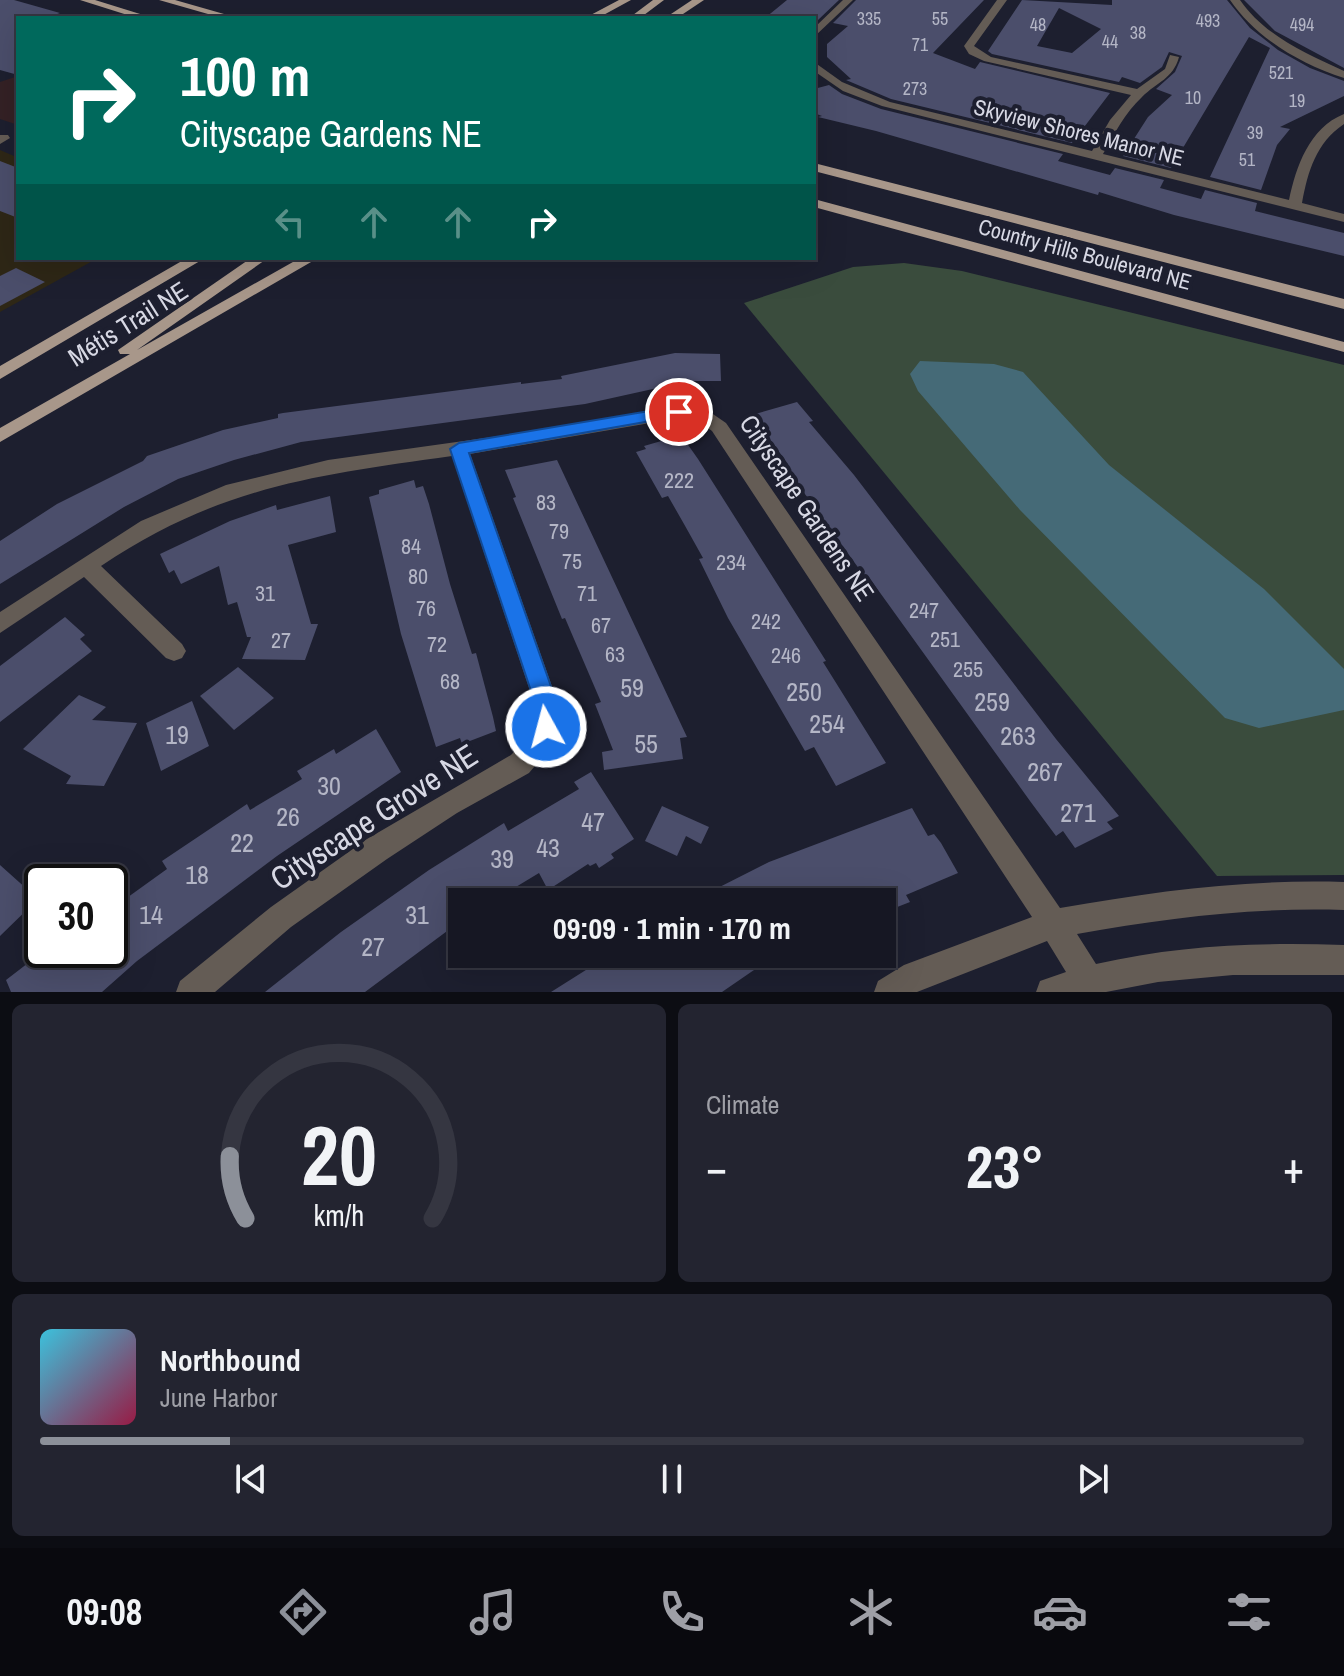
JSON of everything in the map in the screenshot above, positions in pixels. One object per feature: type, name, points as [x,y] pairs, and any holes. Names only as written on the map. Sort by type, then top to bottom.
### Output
[{"type":"main road","points":[[85,0],[141,16]]},
{"type":"main road","points":[[164,0],[225,16]]},
{"type":"main road","points":[[594,16],[626,0]]},
{"type":"main road","points":[[616,16],[644,0]]},
{"type":"main road","points":[[637,16],[659,0]]},
{"type":"main road","points":[[673,16],[699,0]]},
{"type":"main road","points":[[694,16],[717,0]]},
{"type":"main road","name":"Country Hills Boulevard NE","points":[[816,168],[1344,304]]},
{"type":"main road","points":[[816,179],[1115,245]]},
{"type":"main road","name":"Country Hills Boulevard NE","points":[[816,204],[1344,347]]},
{"type":"main road","points":[[0,359],[170,260]]},
{"type":"main road","name":"Métis Trail NE","points":[[0,373],[195,260]]},
{"type":"main road","points":[[0,435],[258,260]]},
{"type":"main road","name":"Métis Trail NE","points":[[0,435],[280,260]]},
{"type":"main road","points":[[0,435],[307,260]]},
{"type":"street","points":[[816,32],[848,0]]},
{"type":"street","points":[[1002,0],[969,46],[973,52],[988,59],[1139,93]]},
{"type":"street","points":[[1235,0],[1270,35],[1344,75]]},
{"type":"street","points":[[1095,157],[1114,123],[1139,93],[1170,71],[1174,57]]},
{"type":"street","name":"Skyview Shores Manor NE","points":[[816,67],[840,86],[886,104],[1344,218]]},
{"type":"street","points":[[1295,206],[1308,153],[1319,137],[1344,118]]},
{"type":"street","name":"Cityscape Gardens NE","points":[[0,624],[86,565],[166,519],[200,502],[250,484],[343,464],[459,449],[679,412],[694,413],[713,421],[1088,979]]},
{"type":"street","name":"Cityscape Grove NE","points":[[191,992],[281,917],[377,849],[448,804],[520,764],[536,746],[546,727],[549,712],[459,449]]},
{"type":"street","points":[[86,565],[174,651]]},
{"type":"street","points":[[889,992],[915,976],[1053,924],[1170,903],[1281,894],[1344,896]]},
{"type":"street","points":[[1051,992],[1088,979],[1194,964],[1303,958],[1344,960]]},
{"type":"shaded area","points":[[16,77],[16,124],[0,119],[0,82]]},
{"type":"shaded area","points":[[0,150],[16,155],[16,260],[94,260],[0,312]]},
{"type":"green space","points":[[904,263],[962,271],[1344,365],[1344,875],[1217,876],[744,303],[853,267]]},
{"type":"water","points":[[920,361],[994,364],[1023,372],[1109,465],[1264,589],[1344,669],[1344,710],[1259,728],[1225,718],[1020,510],[918,391],[910,374]]},
{"type":"building","points":[[0,0],[14,0],[60,13],[52,16],[16,16],[16,74],[0,70]]},
{"type":"building","points":[[787,0],[839,0],[818,20],[816,16],[767,16]]},
{"type":"building","points":[[856,0],[984,0],[933,53],[975,69],[980,62],[1110,93],[1072,143],[891,99],[846,80],[851,79],[827,57],[827,44],[848,26],[833,23]]},
{"type":"building","points":[[1022,0],[1112,5],[1112,0],[1227,0],[1250,28],[1278,50],[1310,68],[1344,81],[1344,96],[1280,127],[1290,129],[1277,145],[1261,190],[1210,177],[1270,48],[1249,37],[1171,168],[1123,156],[1148,117],[1172,95],[1156,89],[1175,72],[1182,56],[1169,52],[1162,67],[1140,83],[1122,77],[1119,82],[988,51]],"holes":[[[1059,8],[1101,29],[1072,53],[1037,46]]]},
{"type":"building","points":[[1244,0],[1344,0],[1344,68],[1275,31]]},
{"type":"building","points":[[829,85],[842,94],[881,109],[1063,154],[1058,161],[1110,175],[1115,168],[1164,180],[1160,188],[1201,199],[1205,190],[1257,203],[1255,211],[1344,233],[1344,256],[1174,215],[1099,192],[1098,195],[818,117],[822,116],[816,114],[816,88]]},
{"type":"building","points":[[0,161],[16,167],[16,217],[0,211]]},
{"type":"building","points":[[16,268],[45,282],[0,306],[0,276]]},
{"type":"building","points":[[675,353],[720,354],[721,381],[689,381],[585,404],[301,442],[234,460],[178,479],[124,507],[0,584],[0,541],[57,504],[143,461],[147,456],[223,430],[278,418],[278,414],[283,413],[562,379],[561,376]]},
{"type":"building","points":[[797,402],[813,421],[809,422],[854,475],[1056,739],[1119,816],[1107,822],[1113,829],[1075,848],[1063,831],[1056,836],[1030,801],[784,465],[788,464],[752,415]]},
{"type":"building","points":[[675,437],[680,444],[686,442],[698,459],[826,661],[823,662],[886,763],[836,786],[814,747],[805,751],[728,618],[699,559],[703,558],[684,524],[668,496],[662,498],[636,452],[646,449],[644,446]]},
{"type":"building","points":[[557,460],[687,737],[680,738],[683,759],[604,770],[602,752],[613,750],[595,704],[601,702],[565,618],[562,619],[513,498],[516,497],[505,470]]},
{"type":"building","points":[[414,480],[416,488],[423,486],[429,504],[472,654],[476,653],[496,731],[462,744],[460,738],[436,747],[401,634],[369,497],[379,494],[379,490]]},
{"type":"building","points":[[330,496],[336,532],[288,545],[311,624],[318,624],[305,660],[242,659],[251,637],[247,637],[237,602],[228,605],[219,566],[181,584],[174,570],[169,573],[160,554],[230,521],[276,505],[277,510]]},
{"type":"building","points":[[65,617],[85,635],[80,639],[92,651],[0,722],[0,666]]},
{"type":"building","points":[[238,667],[274,698],[234,730],[200,696]]},
{"type":"building","points":[[79,695],[106,707],[92,720],[137,723],[104,786],[66,784],[71,776],[23,749]]},
{"type":"building","points":[[192,701],[209,746],[161,771],[146,723]]},
{"type":"building","points":[[376,729],[401,772],[277,856],[137,961],[102,992],[11,992],[6,980],[24,966],[128,968],[128,897],[167,869],[162,861],[247,804],[250,810],[302,779],[297,771],[334,749],[336,754]]},
{"type":"building","points":[[591,772],[634,839],[611,854],[614,858],[599,868],[596,863],[588,864],[551,888],[547,888],[539,873],[514,888],[448,888],[448,930],[365,992],[265,992],[341,932],[429,870],[504,823],[508,831],[579,789],[574,782]]},
{"type":"building","points":[[662,806],[709,827],[701,844],[686,836],[677,856],[645,841]]},
{"type":"building","points":[[912,808],[928,836],[934,834],[941,843],[958,873],[906,895],[910,902],[896,908],[896,888],[718,888],[769,862]]},
{"type":"building","points":[[0,865],[24,886],[24,913],[0,936]]},
{"type":"building","points":[[589,968],[754,970],[722,992],[551,992]]},
{"type":"route","points":[[546,727],[549,712],[459,449],[679,412]]}]
